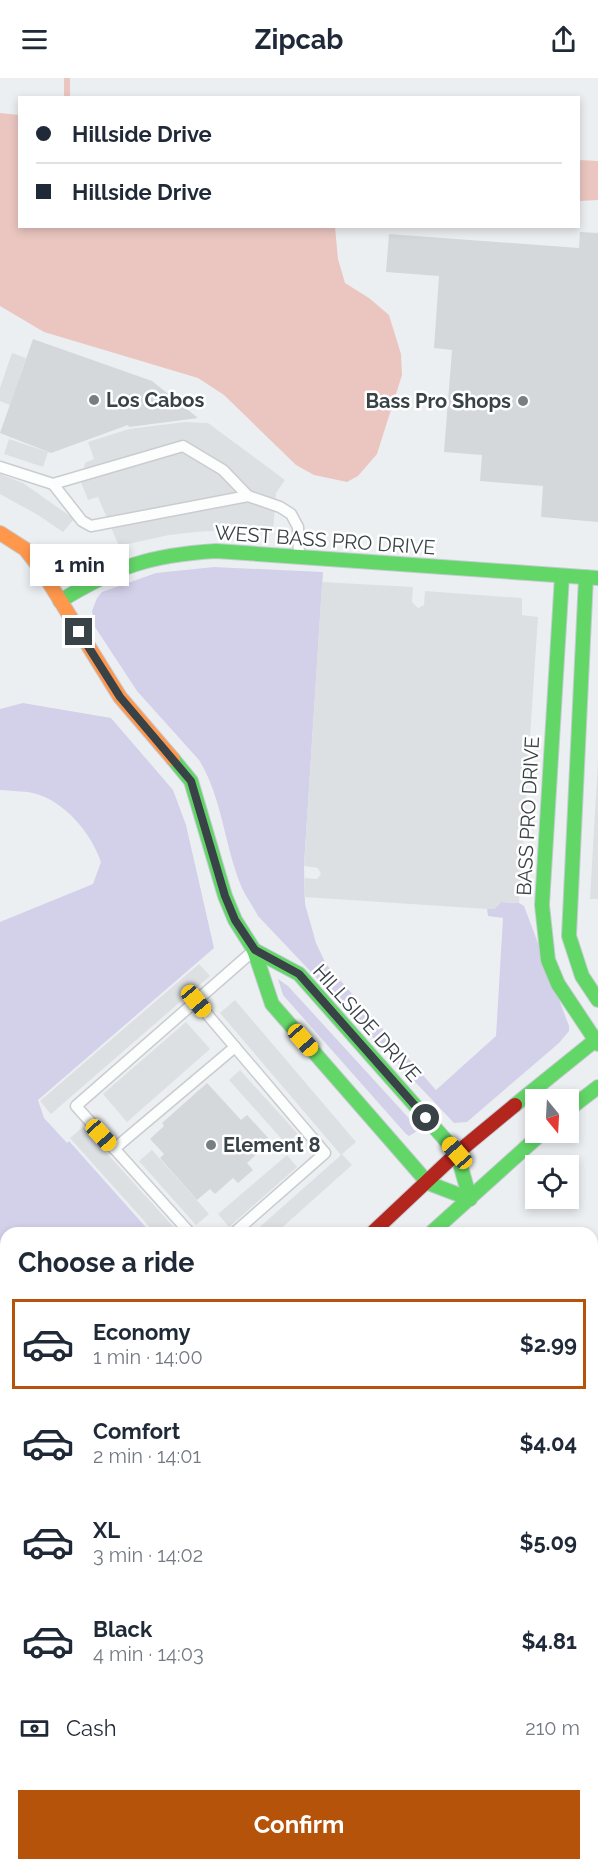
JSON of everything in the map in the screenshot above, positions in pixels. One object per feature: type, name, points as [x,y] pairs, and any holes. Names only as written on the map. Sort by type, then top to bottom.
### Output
[{"type":"street","name":"HILLSIDE DRIVE","points":[[0,533],[25,549],[120,697],[191,781],[225,896],[235,920],[255,950],[299,974],[457,1153],[470,1198]]},
{"type":"street","name":"WEST BASS PRO DRIVE","points":[[60,601],[111,572],[147,560],[186,551],[231,551],[592,578]]},
{"type":"street","name":"BASS PRO DRIVE","points":[[562,576],[542,905],[548,960],[558,984],[597,1041]]},
{"type":"street","points":[[592,578],[569,936],[582,976],[598,1000]]},
{"type":"street","points":[[255,950],[272,1004],[428,1182],[470,1198]]},
{"type":"street","points":[[379,1227],[457,1153],[597,1041]]},
{"type":"street","points":[[579,1102],[598,1087]]},
{"type":"street","points":[[438,1227],[531,1143]]},
{"type":"lane","points":[[53,484],[183,446],[222,470],[248,496],[280,507],[291,514],[298,527],[299,556]]},
{"type":"lane","points":[[0,466],[53,484],[82,521],[91,526],[248,496]]},
{"type":"lane","points":[[185,1227],[76,1106],[255,950]]},
{"type":"lane","points":[[196,1001],[325,1153],[241,1227]]},
{"type":"lane","points":[[114,1149],[235,1047]]},
{"type":"shaded area","points":[[0,113],[18,115],[18,228],[335,228],[338,259],[345,283],[369,298],[389,315],[401,354],[402,375],[377,454],[358,476],[347,482],[314,475],[296,465],[224,395],[198,378],[44,332],[0,306]]},
{"type":"shaded area","points":[[580,160],[598,161],[598,200],[580,201]]},
{"type":"shaded area","points":[[12,353],[26,358],[10,405],[0,401],[0,388]]},
{"type":"shaded area","points":[[185,422],[208,423],[285,480],[276,493],[273,533],[225,530],[196,532],[169,535],[119,546],[98,497],[88,500],[81,482],[85,463],[94,459],[88,442],[129,429]]},
{"type":"shaded area","points":[[9,439],[48,452],[43,467],[4,454]]},
{"type":"shaded area","points":[[0,474],[23,483],[74,519],[63,532],[0,494]]},
{"type":"shaded area","points":[[214,567],[323,572],[304,866],[305,904],[316,943],[326,964],[436,1090],[496,1036],[503,918],[488,916],[487,909],[494,909],[501,902],[519,903],[524,906],[569,1031],[559,1043],[467,1122],[454,1123],[258,916],[242,888],[213,791],[199,760],[137,691],[95,627],[92,611],[102,592],[156,573]]},
{"type":"shaded area","points":[[322,582],[413,587],[412,602],[418,608],[424,605],[425,591],[522,598],[522,615],[538,617],[519,903],[501,902],[494,909],[487,909],[304,897],[305,878],[317,879],[321,874],[318,868],[304,866]]},
{"type":"shaded area","points":[[23,703],[111,718],[173,790],[186,825],[214,948],[38,1100],[44,1118],[67,1143],[69,1141],[146,1227],[0,1227],[0,922],[93,884],[101,862],[84,830],[56,803],[33,793],[0,790],[0,709]]},
{"type":"shaded area","points":[[598,760],[598,899],[590,899]]},
{"type":"shaded area","points":[[199,964],[210,976],[51,1114],[40,1101]]},
{"type":"shaded area","points":[[278,979],[288,986],[416,1126],[417,1131],[409,1136],[406,1134],[283,995]]},
{"type":"shaded area","points":[[235,1000],[356,1142],[342,1154],[352,1165],[283,1227],[260,1227],[341,1155],[220,1013]]},
{"type":"shaded area","points":[[186,1022],[210,1049],[127,1122],[103,1094]]},
{"type":"shaded area","points":[[240,1070],[298,1134],[286,1144],[229,1080]]},
{"type":"shaded area","points":[[83,1127],[174,1227],[150,1227],[70,1138]]},
{"type":"shaded area","points":[[152,1150],[209,1214],[196,1225],[139,1161]]},
{"type":"shaded area","points":[[287,1155],[297,1167],[229,1227],[218,1214]]},
{"type":"building","name":"Bass Pro Shops","points":[[580,232],[598,233],[598,522],[541,517],[543,486],[480,481],[482,455],[444,452],[452,350],[434,348],[439,276],[386,272],[389,234],[579,248]]},
{"type":"building","name":"Los Cabos","points":[[33,339],[152,381],[198,418],[129,427],[128,425],[51,453],[0,433]]},
{"type":"building","name":"Element 8","points":[[207,1083],[241,1120],[247,1115],[271,1141],[247,1163],[253,1170],[238,1183],[233,1178],[215,1194],[210,1189],[197,1200],[160,1158],[164,1154],[150,1139],[164,1126],[162,1123]]},
{"type":"waterway","points":[[67,78],[67,96]]},
{"type":"traffic: fast","points":[[60,601],[99,579],[134,565],[171,556],[216,551],[598,578]]},
{"type":"traffic: fast","points":[[562,576],[542,905],[548,960],[558,984],[598,1044]]},
{"type":"traffic: fast","points":[[586,577],[569,936],[582,976],[598,1000]]},
{"type":"traffic: fast","points":[[173,759],[191,781],[225,896],[235,920],[254,950],[299,974],[457,1153],[470,1199]]},
{"type":"traffic: fast","points":[[254,950],[272,1004],[428,1183],[470,1199]]},
{"type":"traffic: fast","points":[[515,1105],[598,1038]]},
{"type":"traffic: fast","points":[[579,1102],[598,1087]]},
{"type":"traffic: fast","points":[[438,1227],[531,1143]]},
{"type":"traffic: slow","points":[[0,533],[25,549],[40,568],[120,697],[173,759]]},
{"type":"traffic: jam","points":[[378,1227],[457,1153],[515,1105]]},
{"type":"place","name":"Los Cabos","points":[[94,400]]},
{"type":"place","name":"Bass Pro Shops","points":[[523,401]]},
{"type":"place","name":"Element 8","points":[[211,1145]]},
{"type":"route","points":[[79,632],[120,697],[191,781],[225,896],[235,920],[255,950],[299,974],[426,1118]]}]
